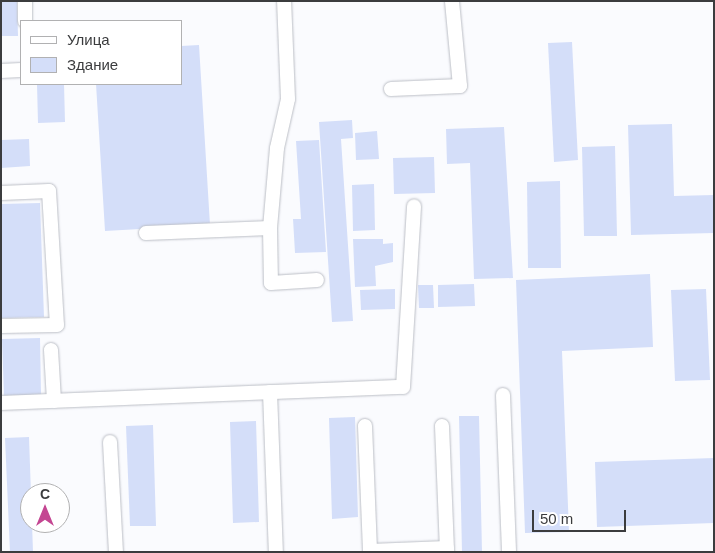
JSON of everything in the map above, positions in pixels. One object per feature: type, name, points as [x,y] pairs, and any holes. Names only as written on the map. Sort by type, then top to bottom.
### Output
[{"type":"lane","points":[[24,1],[25,20]]},
{"type":"lane","points":[[284,1],[288,99],[278,148],[270,228],[271,282],[317,280]]},
{"type":"lane","points":[[391,89],[460,86],[452,1]]},
{"type":"lane","points":[[1,71],[20,70]]},
{"type":"lane","points":[[1,193],[49,191],[57,325],[1,326]]},
{"type":"lane","points":[[1,403],[403,387],[414,206]]},
{"type":"lane","points":[[146,233],[270,228]]},
{"type":"lane","points":[[51,350],[54,401]]},
{"type":"lane","points":[[270,392],[276,552]]},
{"type":"lane","points":[[503,395],[508,552]]},
{"type":"lane","points":[[366,426],[370,551],[447,550],[442,426]]},
{"type":"lane","points":[[110,442],[116,552]]},
{"type":"building","points":[[1,1],[17,1],[18,36],[1,36]]},
{"type":"building","points":[[572,42],[578,160],[554,162],[548,43]]},
{"type":"building","points":[[199,45],[210,225],[105,231],[96,85],[182,85],[182,46]]},
{"type":"building","points":[[37,85],[64,85],[65,122],[38,123]]},
{"type":"building","points":[[352,120],[353,138],[341,139],[353,321],[332,322],[319,122]]},
{"type":"building","points":[[672,124],[674,196],[714,195],[714,233],[631,235],[628,125]]},
{"type":"building","points":[[504,127],[513,278],[474,279],[470,163],[447,164],[446,129]]},
{"type":"building","points":[[377,131],[379,159],[356,160],[355,133]]},
{"type":"building","points":[[29,139],[30,166],[1,168],[1,140]]},
{"type":"building","points":[[319,140],[326,252],[295,253],[293,219],[301,219],[296,141]]},
{"type":"building","points":[[615,146],[617,236],[584,236],[582,147]]},
{"type":"building","points":[[434,157],[435,193],[394,194],[393,158]]},
{"type":"building","points":[[560,181],[561,268],[528,268],[527,182]]},
{"type":"building","points":[[374,184],[375,230],[353,231],[352,185]]},
{"type":"building","points":[[40,203],[44,317],[2,318],[1,204]]},
{"type":"building","points":[[353,239],[383,239],[383,244],[393,243],[393,262],[375,266],[376,286],[355,287]]},
{"type":"building","points":[[650,274],[653,347],[562,351],[569,532],[525,533],[516,280]]},
{"type":"building","points":[[474,284],[475,306],[438,307],[438,285]]},
{"type":"building","points":[[418,285],[433,285],[434,308],[419,308]]},
{"type":"building","points":[[395,289],[395,309],[361,310],[360,290]]},
{"type":"building","points":[[706,289],[710,380],[675,381],[671,290]]},
{"type":"building","points":[[40,338],[41,395],[4,396],[2,339]]},
{"type":"building","points":[[459,416],[479,416],[482,552],[462,552]]},
{"type":"building","points":[[355,417],[358,517],[332,519],[329,418]]},
{"type":"building","points":[[256,421],[259,522],[233,523],[230,422]]},
{"type":"building","points":[[153,425],[156,526],[130,526],[126,426]]},
{"type":"building","points":[[29,437],[31,483],[20,483],[20,533],[32,533],[33,552],[10,552],[5,438]]},
{"type":"building","points":[[714,458],[714,523],[597,527],[595,462]]}]
